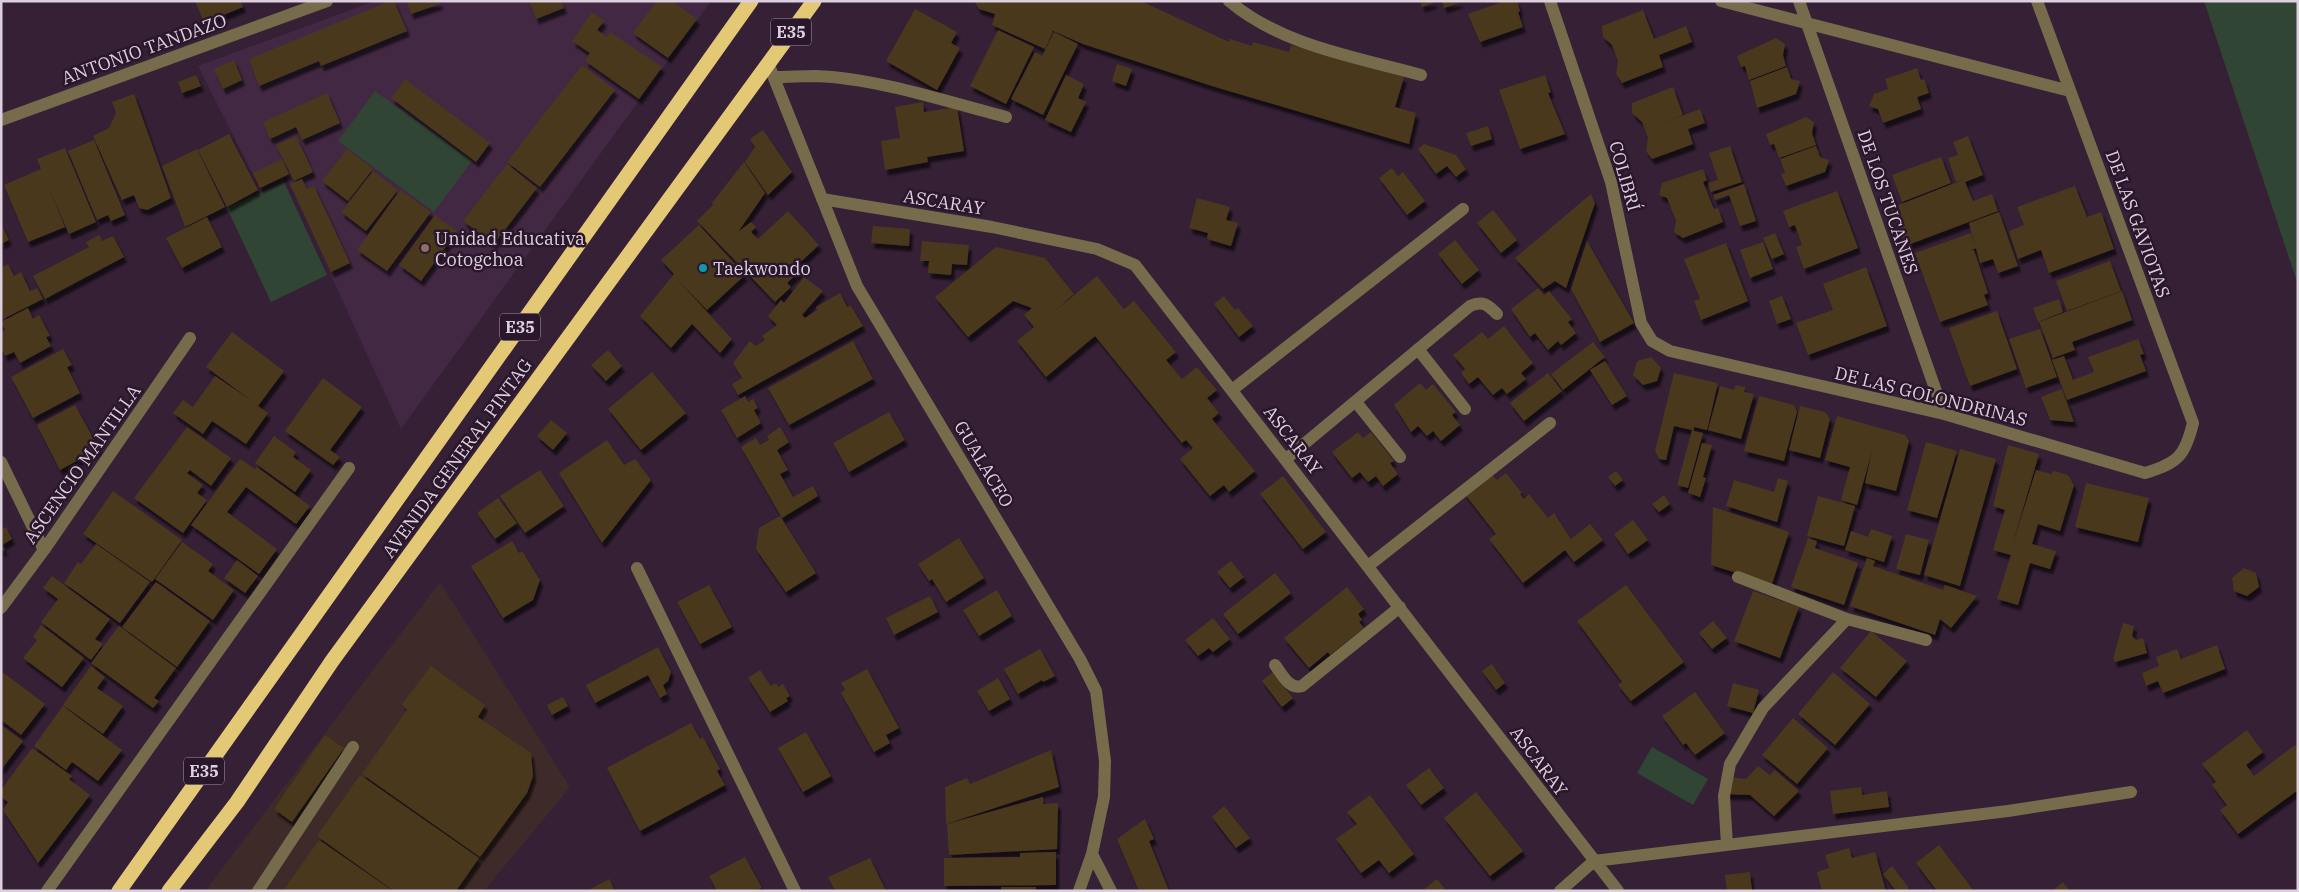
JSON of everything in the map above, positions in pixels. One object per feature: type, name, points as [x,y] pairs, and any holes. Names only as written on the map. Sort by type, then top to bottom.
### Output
[{"type":"highway","name":"AVENIDA GENERAL PINTAG","points":[[119,891],[751,1]]},
{"type":"highway","name":"AVENIDA GENERAL PINTAG","points":[[169,891],[237,802],[332,661],[814,1]]},
{"type":"street","name":"ANTONIO TANDAZO","points":[[1,120],[327,1]]},
{"type":"street","points":[[1229,1],[1241,12],[1273,29],[1306,42],[1421,76]]},
{"type":"street","name":"COLIBRÍ","points":[[1550,1],[1611,182],[1641,323],[1652,341],[1670,351]]},
{"type":"street","points":[[1721,1],[2070,91]]},
{"type":"street","name":"DE LOS TUCANES","points":[[1799,1],[1944,414]]},
{"type":"street","name":"DE LAS GAVIOTAS","points":[[2038,1],[2192,423],[2187,446],[2179,457]]},
{"type":"street","name":"GUALACEO","points":[[768,63],[857,286],[1080,659],[1096,691],[1105,761],[1104,797],[1092,854],[1079,891]]},
{"type":"street","points":[[774,78],[817,76],[849,80],[922,94],[1006,117]]},
{"type":"street","name":"ASCARAY","points":[[822,198],[992,227],[1097,249],[1135,264],[1618,891]]},
{"type":"street","points":[[1232,390],[1463,209]]},
{"type":"street","points":[[1286,460],[1470,306],[1479,302],[1486,304],[1497,314]]},
{"type":"street","name":"ASCENCIO MANTILLA","points":[[1,608],[44,550],[190,338]]},
{"type":"street","points":[[1418,349],[1465,409]]},
{"type":"street","name":"DE LAS GOLONDRINAS","points":[[1670,351],[1944,414],[2145,473],[2165,467],[2179,457]]},
{"type":"street","points":[[1356,402],[1400,457]]},
{"type":"street","points":[[1368,566],[1550,423]]},
{"type":"street","points":[[1,462],[44,550]]},
{"type":"street","points":[[47,891],[349,468]]},
{"type":"street","points":[[638,568],[795,891]]},
{"type":"street","points":[[1738,577],[1848,619],[1926,640]]},
{"type":"street","points":[[1275,665],[1290,685],[1297,688],[1302,686],[1400,607]]},
{"type":"street","points":[[1727,846],[1724,796],[1730,764],[1763,708],[1848,619]]},
{"type":"street","points":[[258,891],[353,747]]},
{"type":"street","points":[[1560,891],[1594,861],[2008,810],[2131,792]]},
{"type":"street","points":[[1092,854],[1111,891]]},
{"type":"shaded area","name":"Unidad Educativa Cotogchoa","points":[[375,1],[711,1],[401,429],[286,177],[260,188],[198,66]]},
{"type":"shaded area","points":[[440,582],[570,787],[484,891],[205,891]]},
{"type":"green space","points":[[2204,1],[2298,1],[2298,285]]},
{"type":"green space","points":[[375,91],[472,161],[434,212],[338,141]]},
{"type":"green space","points":[[284,182],[327,275],[271,302],[227,208]]},
{"type":"green space","points":[[1652,747],[1708,779],[1693,805],[1637,773]]},
{"type":"building","points":[[195,1],[241,1],[243,7],[204,23]]},
{"type":"building","points":[[394,1],[407,31],[321,66],[319,61],[259,86],[249,59]]},
{"type":"building","points":[[406,1],[439,1],[440,4],[411,14]]},
{"type":"building","points":[[529,1],[561,1],[564,8],[536,19]]},
{"type":"building","points":[[657,1],[672,1],[697,19],[668,58],[633,33]]},
{"type":"building","points":[[974,1],[1141,1],[1229,42],[1230,39],[1252,46],[1253,42],[1289,52],[1291,45],[1404,77],[1395,107],[1416,113],[1409,144],[1215,87],[1083,44],[1051,30],[1053,32],[1045,49],[992,25],[995,14],[979,9]]},
{"type":"building","points":[[1420,1],[1434,1],[1434,3],[1422,7]]},
{"type":"building","points":[[1442,1],[1461,1],[1461,2],[1444,8]]},
{"type":"building","points":[[1505,1],[1517,1],[1523,27],[1480,42],[1468,14]]},
{"type":"building","points":[[915,9],[957,32],[951,43],[960,48],[937,90],[886,61]]},
{"type":"building","points":[[1643,10],[1654,39],[1686,26],[1692,42],[1659,55],[1663,67],[1622,83],[1616,74],[1618,61],[1612,45],[1603,37],[1602,26]]},
{"type":"building","points":[[592,12],[604,21],[597,30],[607,37],[610,32],[662,67],[639,99],[585,61],[590,53],[572,41]]},
{"type":"building","points":[[998,30],[1034,47],[1006,104],[970,86]]},
{"type":"building","points":[[1054,32],[1078,44],[1043,115],[1011,99],[1035,52],[1042,56]]},
{"type":"building","points":[[1776,38],[1785,44],[1783,55],[1786,66],[1749,80],[1745,66],[1741,67],[1737,56]]},
{"type":"building","points":[[234,60],[242,80],[223,89],[214,69]]},
{"type":"building","points":[[1117,64],[1132,69],[1126,86],[1112,81]]},
{"type":"building","points":[[582,65],[615,90],[540,187],[507,162]]},
{"type":"building","points":[[1787,67],[1791,79],[1800,81],[1796,94],[1757,108],[1750,81]]},
{"type":"building","points":[[1917,68],[1921,80],[1924,79],[1929,93],[1917,97],[1921,109],[1883,123],[1878,109],[1869,106],[1874,94],[1888,89],[1885,79]]},
{"type":"building","points":[[196,75],[201,86],[182,93],[178,82]]},
{"type":"building","points":[[1066,75],[1084,84],[1078,98],[1086,102],[1071,132],[1045,120]]},
{"type":"building","points":[[1545,75],[1551,92],[1548,93],[1565,134],[1520,149],[1499,90]]},
{"type":"building","points":[[405,79],[490,143],[476,162],[391,98]]},
{"type":"building","points":[[1673,87],[1683,115],[1660,124],[1700,109],[1705,123],[1688,129],[1693,144],[1652,159],[1646,151],[1648,138],[1642,122],[1632,113],[1632,103]]},
{"type":"building","points":[[327,93],[340,123],[302,140],[296,127],[270,139],[263,122]]},
{"type":"building","points":[[134,94],[171,198],[147,210],[139,208],[134,195],[122,200],[93,136],[109,128],[116,113],[112,102]]},
{"type":"building","points":[[923,102],[924,112],[957,107],[964,151],[927,157],[928,162],[885,170],[881,141],[900,138],[895,107]]},
{"type":"building","points":[[1806,117],[1814,122],[1812,133],[1816,145],[1779,158],[1774,144],[1770,145],[1766,134]]},
{"type":"building","points":[[1488,126],[1492,139],[1471,146],[1466,133]]},
{"type":"building","points":[[763,130],[792,172],[768,195],[745,162],[755,147],[750,139]]},
{"type":"building","points":[[229,134],[258,190],[227,207],[198,150]]},
{"type":"building","points":[[296,136],[313,172],[294,181],[276,145]]},
{"type":"building","points":[[1968,136],[1983,175],[1965,182],[1973,201],[1992,194],[1998,211],[1905,246],[1891,208],[1965,179],[1956,182],[1948,158],[1958,155],[1953,142]]},
{"type":"building","points":[[94,140],[125,215],[111,221],[108,215],[97,220],[68,151]]},
{"type":"building","points":[[1424,144],[1456,155],[1466,169],[1456,177],[1447,166],[1436,174],[1418,149]]},
{"type":"building","points":[[1730,146],[1742,182],[1711,192],[1708,183],[1718,180],[1709,153]]},
{"type":"building","points":[[1816,146],[1820,157],[1829,160],[1825,172],[1786,186],[1781,174],[1785,173],[1780,159]]},
{"type":"building","points":[[65,148],[96,222],[69,234],[48,186],[65,227],[28,242],[4,185],[41,169],[37,159]]},
{"type":"building","points":[[197,149],[225,207],[185,227],[162,166]]},
{"type":"building","points":[[347,149],[373,169],[348,201],[322,181]]},
{"type":"building","points":[[1941,157],[1951,183],[1902,202],[1892,175]]},
{"type":"building","points":[[282,159],[289,174],[260,188],[253,173]]},
{"type":"building","points":[[744,162],[765,193],[738,232],[751,222],[756,227],[751,232],[758,239],[788,211],[819,245],[795,267],[800,271],[787,283],[791,287],[775,302],[697,221],[713,205],[712,203]]},
{"type":"building","points":[[507,164],[537,188],[494,244],[463,221]]},
{"type":"building","points":[[1392,168],[1398,176],[1403,172],[1425,201],[1407,215],[1379,178]]},
{"type":"building","points":[[1703,169],[1707,180],[1703,182],[1714,209],[1718,208],[1723,222],[1683,238],[1674,232],[1676,221],[1667,198],[1659,195],[1662,183]]},
{"type":"building","points":[[373,171],[398,190],[366,231],[341,212]]},
{"type":"building","points":[[302,179],[307,189],[314,186],[350,263],[331,272],[290,184]]},
{"type":"building","points":[[1744,184],[1756,221],[1740,226],[1729,195],[1715,200],[1713,195]]},
{"type":"building","points":[[2075,186],[2087,217],[2101,212],[2114,249],[2049,273],[2041,250],[2018,259],[2009,231],[2024,225],[2017,207]]},
{"type":"building","points":[[400,190],[431,212],[387,271],[357,250]]},
{"type":"building","points":[[1837,191],[1858,248],[1804,269],[1796,247],[1802,245],[1795,225],[1789,227],[1783,211]]},
{"type":"building","points":[[1591,194],[1595,203],[1566,288],[1555,281],[1543,289],[1515,258]]},
{"type":"building","points":[[1197,198],[1230,207],[1226,220],[1238,223],[1231,246],[1207,239],[1208,233],[1189,228]]},
{"type":"building","points":[[1493,210],[1517,240],[1501,253],[1477,223]]},
{"type":"building","points":[[1999,212],[2018,266],[1998,273],[1993,259],[1980,263],[1969,223]]},
{"type":"building","points":[[435,215],[457,231],[421,281],[399,265]]},
{"type":"building","points":[[207,217],[222,247],[182,268],[166,238]]},
{"type":"building","points":[[1,224],[9,240],[1,244]]},
{"type":"building","points":[[699,225],[745,275],[707,310],[674,276],[732,339],[720,353],[692,324],[671,348],[640,316],[674,274],[661,260]]},
{"type":"building","points":[[873,226],[910,229],[909,246],[871,243]]},
{"type":"building","points":[[1775,233],[1784,254],[1772,259],[1763,238]]},
{"type":"building","points":[[1971,233],[1976,248],[1970,251],[1974,250],[1988,293],[1984,295],[1988,305],[1940,322],[1915,253]]},
{"type":"building","points":[[99,235],[102,241],[113,236],[124,257],[45,299],[33,276],[89,247],[86,242]]},
{"type":"building","points":[[1455,240],[1479,270],[1462,284],[1438,254]]},
{"type":"building","points":[[922,241],[969,245],[967,265],[952,264],[951,275],[928,273],[929,261],[920,261]]},
{"type":"building","points":[[1587,241],[1634,323],[1600,342],[1571,289]]},
{"type":"building","points":[[1763,242],[1773,269],[1750,278],[1740,250]]},
{"type":"building","points":[[1726,243],[1748,301],[1701,320],[1694,301],[1700,299],[1684,259]]},
{"type":"building","points":[[996,247],[1045,258],[1074,294],[1054,312],[1097,276],[1124,309],[1134,301],[1176,352],[1166,360],[1182,379],[1197,367],[1217,390],[1207,398],[1219,413],[1212,419],[1255,471],[1229,492],[1224,485],[1210,496],[1180,459],[1193,448],[1186,440],[1182,443],[1095,336],[1046,377],[1017,341],[1034,327],[1024,315],[1032,308],[1013,301],[968,337],[935,297]]},
{"type":"building","points":[[2110,261],[2121,291],[2067,311],[2056,281]]},
{"type":"building","points":[[8,264],[14,276],[21,272],[30,291],[37,288],[43,299],[3,319],[1,267]]},
{"type":"building","points":[[1866,267],[1887,326],[1808,355],[1796,323],[1833,310],[1823,284]]},
{"type":"building","points":[[804,277],[823,291],[802,315],[805,318],[817,310],[816,307],[840,293],[847,307],[851,306],[863,326],[738,395],[732,384],[742,378],[733,363],[750,341],[756,346],[765,340],[762,336],[777,325],[768,316],[781,300],[784,303]]},
{"type":"building","points":[[1538,288],[1544,295],[1549,291],[1572,319],[1568,322],[1576,333],[1561,345],[1558,341],[1548,350],[1535,333],[1530,337],[1511,309]]},
{"type":"building","points":[[2122,291],[2132,320],[2072,342],[2075,350],[2053,358],[2039,322]]},
{"type":"building","points":[[1224,296],[1235,310],[1238,308],[1253,326],[1239,337],[1214,304]]},
{"type":"building","points":[[1782,296],[1791,319],[1777,324],[1769,301]]},
{"type":"building","points":[[2059,299],[2063,312],[2038,322],[2033,308]]},
{"type":"building","points":[[28,308],[33,319],[39,315],[50,336],[46,337],[51,346],[20,363],[14,352],[5,356],[1,348],[1,332],[5,330],[1,322]]},
{"type":"building","points":[[1997,311],[2017,369],[1970,386],[1949,328]]},
{"type":"building","points":[[1504,326],[1533,363],[1521,373],[1526,379],[1507,394],[1502,388],[1493,395],[1478,377],[1469,384],[1461,373],[1465,369],[1453,355],[1482,332],[1488,339]]},
{"type":"building","points":[[2040,329],[2057,377],[2026,388],[2009,339]]},
{"type":"building","points":[[232,332],[284,371],[258,406],[268,413],[246,444],[212,421],[203,434],[173,413],[183,400],[193,407],[215,376],[252,401],[206,367]]},
{"type":"building","points":[[2138,339],[2144,354],[2140,355],[2146,371],[2067,400],[2052,360],[2064,356],[2073,380],[2094,372],[2088,357]]},
{"type":"building","points":[[853,341],[873,379],[789,425],[768,388]]},
{"type":"building","points":[[1593,342],[1605,357],[1563,390],[1551,374]]},
{"type":"building","points":[[63,349],[72,365],[67,367],[80,393],[33,418],[11,377]]},
{"type":"building","points":[[608,350],[622,366],[606,381],[591,365]]},
{"type":"building","points":[[1651,357],[1661,368],[1657,381],[1643,385],[1633,375],[1637,361]]},
{"type":"building","points":[[1605,361],[1627,396],[1612,405],[1590,370]]},
{"type":"building","points":[[652,372],[686,413],[641,450],[608,409]]},
{"type":"building","points":[[1548,373],[1562,391],[1524,421],[1510,403]]},
{"type":"building","points":[[1674,373],[1718,383],[1707,430],[1694,427],[1694,431],[1703,433],[1688,488],[1677,485],[1692,430],[1674,426],[1666,460],[1659,459],[1655,451]]},
{"type":"building","points":[[323,378],[362,407],[330,450],[340,457],[333,465],[285,431]]},
{"type":"building","points":[[1420,383],[1426,390],[1433,384],[1456,412],[1452,415],[1460,425],[1441,441],[1433,431],[1427,436],[1418,426],[1411,432],[1394,405]]},
{"type":"building","points":[[1736,385],[1745,387],[1744,392],[1754,394],[1741,439],[1708,430],[1720,386],[1734,390]]},
{"type":"building","points":[[2062,389],[2074,422],[2050,420],[2041,397]]},
{"type":"building","points":[[745,396],[748,402],[753,399],[758,408],[754,410],[761,423],[737,438],[721,410]]},
{"type":"building","points":[[1759,396],[1794,405],[1797,412],[1784,461],[1744,451]]},
{"type":"building","points":[[75,405],[99,449],[60,470],[37,425]]},
{"type":"building","points":[[1800,406],[1825,412],[1830,419],[1820,458],[1789,450]]},
{"type":"building","points":[[889,412],[905,440],[849,472],[833,443]]},
{"type":"building","points":[[1837,416],[1905,435],[1909,441],[1896,491],[1865,483],[1872,451],[1857,505],[1841,500],[1850,467],[1825,460]]},
{"type":"building","points":[[551,420],[567,433],[553,450],[537,436]]},
{"type":"building","points":[[187,427],[231,458],[211,486],[190,470],[187,473],[203,485],[197,493],[207,500],[183,533],[134,498]]},
{"type":"building","points":[[780,427],[789,442],[777,450],[788,470],[780,474],[793,497],[813,486],[818,496],[782,518],[741,447],[756,438],[760,445],[769,440],[767,436]]},
{"type":"building","points":[[1358,432],[1363,438],[1371,432],[1394,461],[1390,463],[1398,474],[1383,486],[1376,476],[1368,482],[1360,472],[1352,478],[1332,452]]},
{"type":"building","points":[[274,436],[296,452],[293,457],[311,470],[295,492],[255,463]]},
{"type":"building","points":[[607,440],[624,465],[635,459],[651,480],[602,543],[559,473]]},
{"type":"building","points":[[1926,442],[1957,451],[1937,518],[1907,510]]},
{"type":"building","points":[[1702,443],[1712,445],[1703,477],[1706,478],[1700,497],[1688,493]]},
{"type":"building","points":[[2008,445],[2039,454],[2011,550],[2036,470],[2051,474],[2054,471],[2068,475],[2074,485],[2060,531],[2038,524],[2032,544],[2056,551],[2050,569],[2030,563],[2018,605],[1997,599],[2011,555],[1993,550],[2005,510],[1993,506]]},
{"type":"building","points":[[1960,449],[1996,459],[1960,586],[1924,575]]},
{"type":"building","points":[[240,459],[255,469],[257,467],[310,506],[296,524],[246,487],[227,512],[277,549],[259,574],[191,525]]},
{"type":"building","points":[[540,470],[564,506],[525,533],[500,496]]},
{"type":"building","points":[[1616,471],[1623,480],[1615,486],[1608,477]]},
{"type":"building","points":[[1490,472],[1497,480],[1506,473],[1522,493],[1520,494],[1524,499],[1529,494],[1548,518],[1554,513],[1571,539],[1590,524],[1603,540],[1574,562],[1565,550],[1523,583],[1489,539],[1496,534],[1464,493]]},
{"type":"building","points":[[1283,476],[1326,532],[1303,549],[1260,494]]},
{"type":"building","points":[[1778,478],[1788,481],[1777,522],[1726,506],[1734,480],[1774,492]]},
{"type":"building","points":[[2086,483],[2149,498],[2138,542],[2075,527]]},
{"type":"building","points":[[113,491],[182,540],[152,582],[83,534]]},
{"type":"building","points":[[1664,495],[1670,504],[1659,512],[1652,504]]},
{"type":"building","points":[[1818,496],[1855,506],[1844,546],[1807,536]]},
{"type":"building","points":[[498,498],[517,523],[495,539],[477,513]]},
{"type":"building","points":[[1713,507],[1789,532],[1772,584],[1711,565]]},
{"type":"building","points":[[780,516],[816,573],[786,592],[756,549],[759,528]]},
{"type":"building","points":[[1633,520],[1648,540],[1628,554],[1614,534]]},
{"type":"building","points":[[6,527],[12,539],[2,545],[5,550],[1,552],[1,529]]},
{"type":"building","points":[[1871,529],[1892,536],[1884,562],[1845,550],[1851,531],[1868,537]]},
{"type":"building","points":[[1906,534],[1929,540],[1920,575],[1896,569]]},
{"type":"building","points":[[959,538],[984,578],[946,602],[932,579],[929,581],[918,564]]},
{"type":"building","points":[[1808,538],[1817,541],[1815,548],[1858,563],[1844,605],[1791,587]]},
{"type":"building","points":[[512,541],[519,553],[522,551],[540,580],[533,600],[503,618],[471,566]]},
{"type":"building","points":[[182,542],[213,564],[208,571],[234,590],[213,620],[155,579]]},
{"type":"building","points":[[96,544],[150,582],[120,623],[64,583],[78,562],[81,564]]},
{"type":"building","points":[[1867,558],[1875,561],[1873,566],[1943,590],[1945,585],[1977,596],[1951,628],[1940,619],[1935,635],[1850,606]]},
{"type":"building","points":[[237,560],[258,576],[245,593],[224,578]]},
{"type":"building","points":[[1231,561],[1244,577],[1230,588],[1217,572]]},
{"type":"building","points":[[2244,568],[2256,573],[2259,587],[2247,596],[2234,591],[2232,578]]},
{"type":"building","points":[[1275,573],[1291,593],[1238,634],[1223,614]]},
{"type":"building","points":[[52,576],[110,619],[95,639],[103,644],[91,660],[41,622],[58,599],[43,588]]},
{"type":"building","points":[[156,582],[210,621],[177,667],[122,627]]},
{"type":"building","points":[[709,585],[732,627],[700,644],[677,602]]},
{"type":"building","points":[[1626,585],[1684,662],[1631,701],[1618,685],[1622,682],[1577,621]]},
{"type":"building","points":[[1347,587],[1364,609],[1358,614],[1362,620],[1359,622],[1364,628],[1330,655],[1328,652],[1309,668],[1284,638]]},
{"type":"building","points":[[997,590],[1012,616],[979,636],[963,610]]},
{"type":"building","points":[[1753,591],[1799,607],[1780,658],[1734,641]]},
{"type":"building","points":[[930,596],[938,612],[894,635],[886,618]]},
{"type":"building","points":[[1213,618],[1230,639],[1213,652],[1209,648],[1198,656],[1185,640]]},
{"type":"building","points":[[1713,621],[1727,638],[1712,649],[1699,633]]},
{"type":"building","points":[[2123,623],[2134,626],[2132,636],[2136,640],[2143,638],[2147,653],[2115,662],[2113,659]]},
{"type":"building","points":[[41,625],[84,658],[62,687],[23,658],[37,640],[33,637]]},
{"type":"building","points":[[119,626],[176,668],[154,698],[159,701],[153,708],[91,663]]},
{"type":"building","points":[[1871,631],[1907,661],[1876,697],[1840,668]]},
{"type":"building","points":[[2217,645],[2225,669],[2163,693],[2158,681],[2146,686],[2142,673],[2159,666],[2156,657],[2177,649],[2181,659]]},
{"type":"building","points":[[658,647],[671,672],[668,681],[663,685],[667,694],[660,698],[648,675],[595,703],[586,685]]},
{"type":"building","points":[[1040,649],[1055,676],[1043,682],[1042,680],[1018,694],[1004,669]]},
{"type":"building","points":[[1492,664],[1505,683],[1496,690],[1482,671]]},
{"type":"building","points":[[91,666],[105,677],[97,688],[123,706],[103,734],[63,705]]},
{"type":"building","points":[[431,666],[485,705],[478,717],[531,753],[533,776],[527,793],[480,857],[362,774],[407,710],[402,704]]},
{"type":"building","points":[[867,669],[899,728],[886,735],[890,743],[874,752],[841,693],[845,690],[841,683]]},
{"type":"building","points":[[760,670],[771,686],[776,683],[778,687],[783,684],[790,696],[786,698],[788,701],[770,712],[748,678]]},
{"type":"building","points":[[1,671],[45,704],[21,735],[1,720]]},
{"type":"building","points":[[1273,672],[1293,698],[1282,707],[1262,681]]},
{"type":"building","points":[[1833,672],[1870,704],[1835,745],[1798,714]]},
{"type":"building","points":[[998,678],[1010,699],[989,711],[977,691]]},
{"type":"building","points":[[1733,683],[1759,690],[1753,713],[1727,706]]},
{"type":"building","points":[[1695,692],[1725,733],[1695,755],[1686,743],[1683,745],[1662,716]]},
{"type":"building","points":[[563,697],[568,706],[552,715],[547,705]]},
{"type":"building","points":[[63,706],[122,750],[98,781],[72,762],[66,770],[34,746]]},
{"type":"building","points":[[1793,718],[1828,748],[1797,784],[1762,755]]},
{"type":"building","points":[[691,723],[700,739],[703,737],[720,769],[717,771],[725,785],[640,831],[607,768]]},
{"type":"building","points":[[1,725],[23,741],[1,770]]},
{"type":"building","points":[[2247,730],[2263,752],[2246,765],[2254,776],[2295,745],[2298,749],[2298,790],[2238,834],[2220,810],[2227,805],[2212,785],[2216,782],[2202,764]]},
{"type":"building","points":[[806,732],[831,776],[803,792],[778,748]]},
{"type":"building","points":[[325,735],[344,748],[292,822],[274,809]]},
{"type":"building","points":[[32,748],[72,776],[69,779],[90,795],[38,863],[3,810],[8,802],[1,797],[1,790]]},
{"type":"building","points":[[1051,750],[1059,787],[946,824],[945,787],[967,778],[970,784]]},
{"type":"building","points":[[1758,766],[1770,775],[1775,770],[1799,791],[1774,816],[1750,795],[1726,794],[1730,777],[1746,779]]},
{"type":"building","points":[[1429,768],[1444,788],[1421,805],[1406,785]]},
{"type":"building","points":[[360,775],[479,858],[456,891],[394,891],[317,836]]},
{"type":"building","points":[[1861,787],[1862,795],[1887,791],[1889,807],[1833,814],[1830,791]]},
{"type":"building","points":[[1476,792],[1523,851],[1490,876],[1444,818]]},
{"type":"building","points":[[1370,795],[1414,854],[1389,873],[1379,860],[1361,873],[1336,839],[1357,824],[1347,812]]},
{"type":"building","points":[[1043,797],[1043,804],[1058,803],[1057,849],[949,855],[947,824]]},
{"type":"building","points":[[1224,806],[1250,838],[1236,848],[1212,817]]},
{"type":"building","points":[[1145,819],[1154,839],[1149,841],[1169,891],[1139,891],[1117,839]]},
{"type":"building","points":[[319,840],[393,891],[283,891]]},
{"type":"building","points":[[1939,845],[1974,891],[1937,891],[1916,863]]},
{"type":"building","points":[[1849,848],[1852,858],[1875,852],[1886,891],[1822,891],[1817,872],[1829,868],[1825,855]]},
{"type":"building","points":[[1056,852],[1056,885],[944,886],[944,858],[1020,857],[1020,853]]},
{"type":"building","points":[[745,857],[762,888],[756,891],[717,891],[709,876]]},
{"type":"building","points":[[870,858],[886,891],[835,891],[828,877]]},
{"type":"building","points":[[1892,866],[1909,888],[1906,891],[1896,891],[1883,874]]},
{"type":"building","points":[[1750,872],[1752,891],[1727,891],[1725,875]]},
{"type":"building","points":[[609,879],[615,891],[587,891]]},
{"type":"building","points":[[1437,879],[1445,889],[1443,891],[1422,891]]},
{"type":"building","points":[[2063,882],[2070,891],[2052,891]]},
{"type":"building","points":[[1001,887],[1036,887],[1036,891],[1001,891]]},
{"type":"place","name":"Unidad Educativa Cotogchoa","points":[[425,248]]},
{"type":"place","name":"Taekwondo","points":[[703,268]]}]
